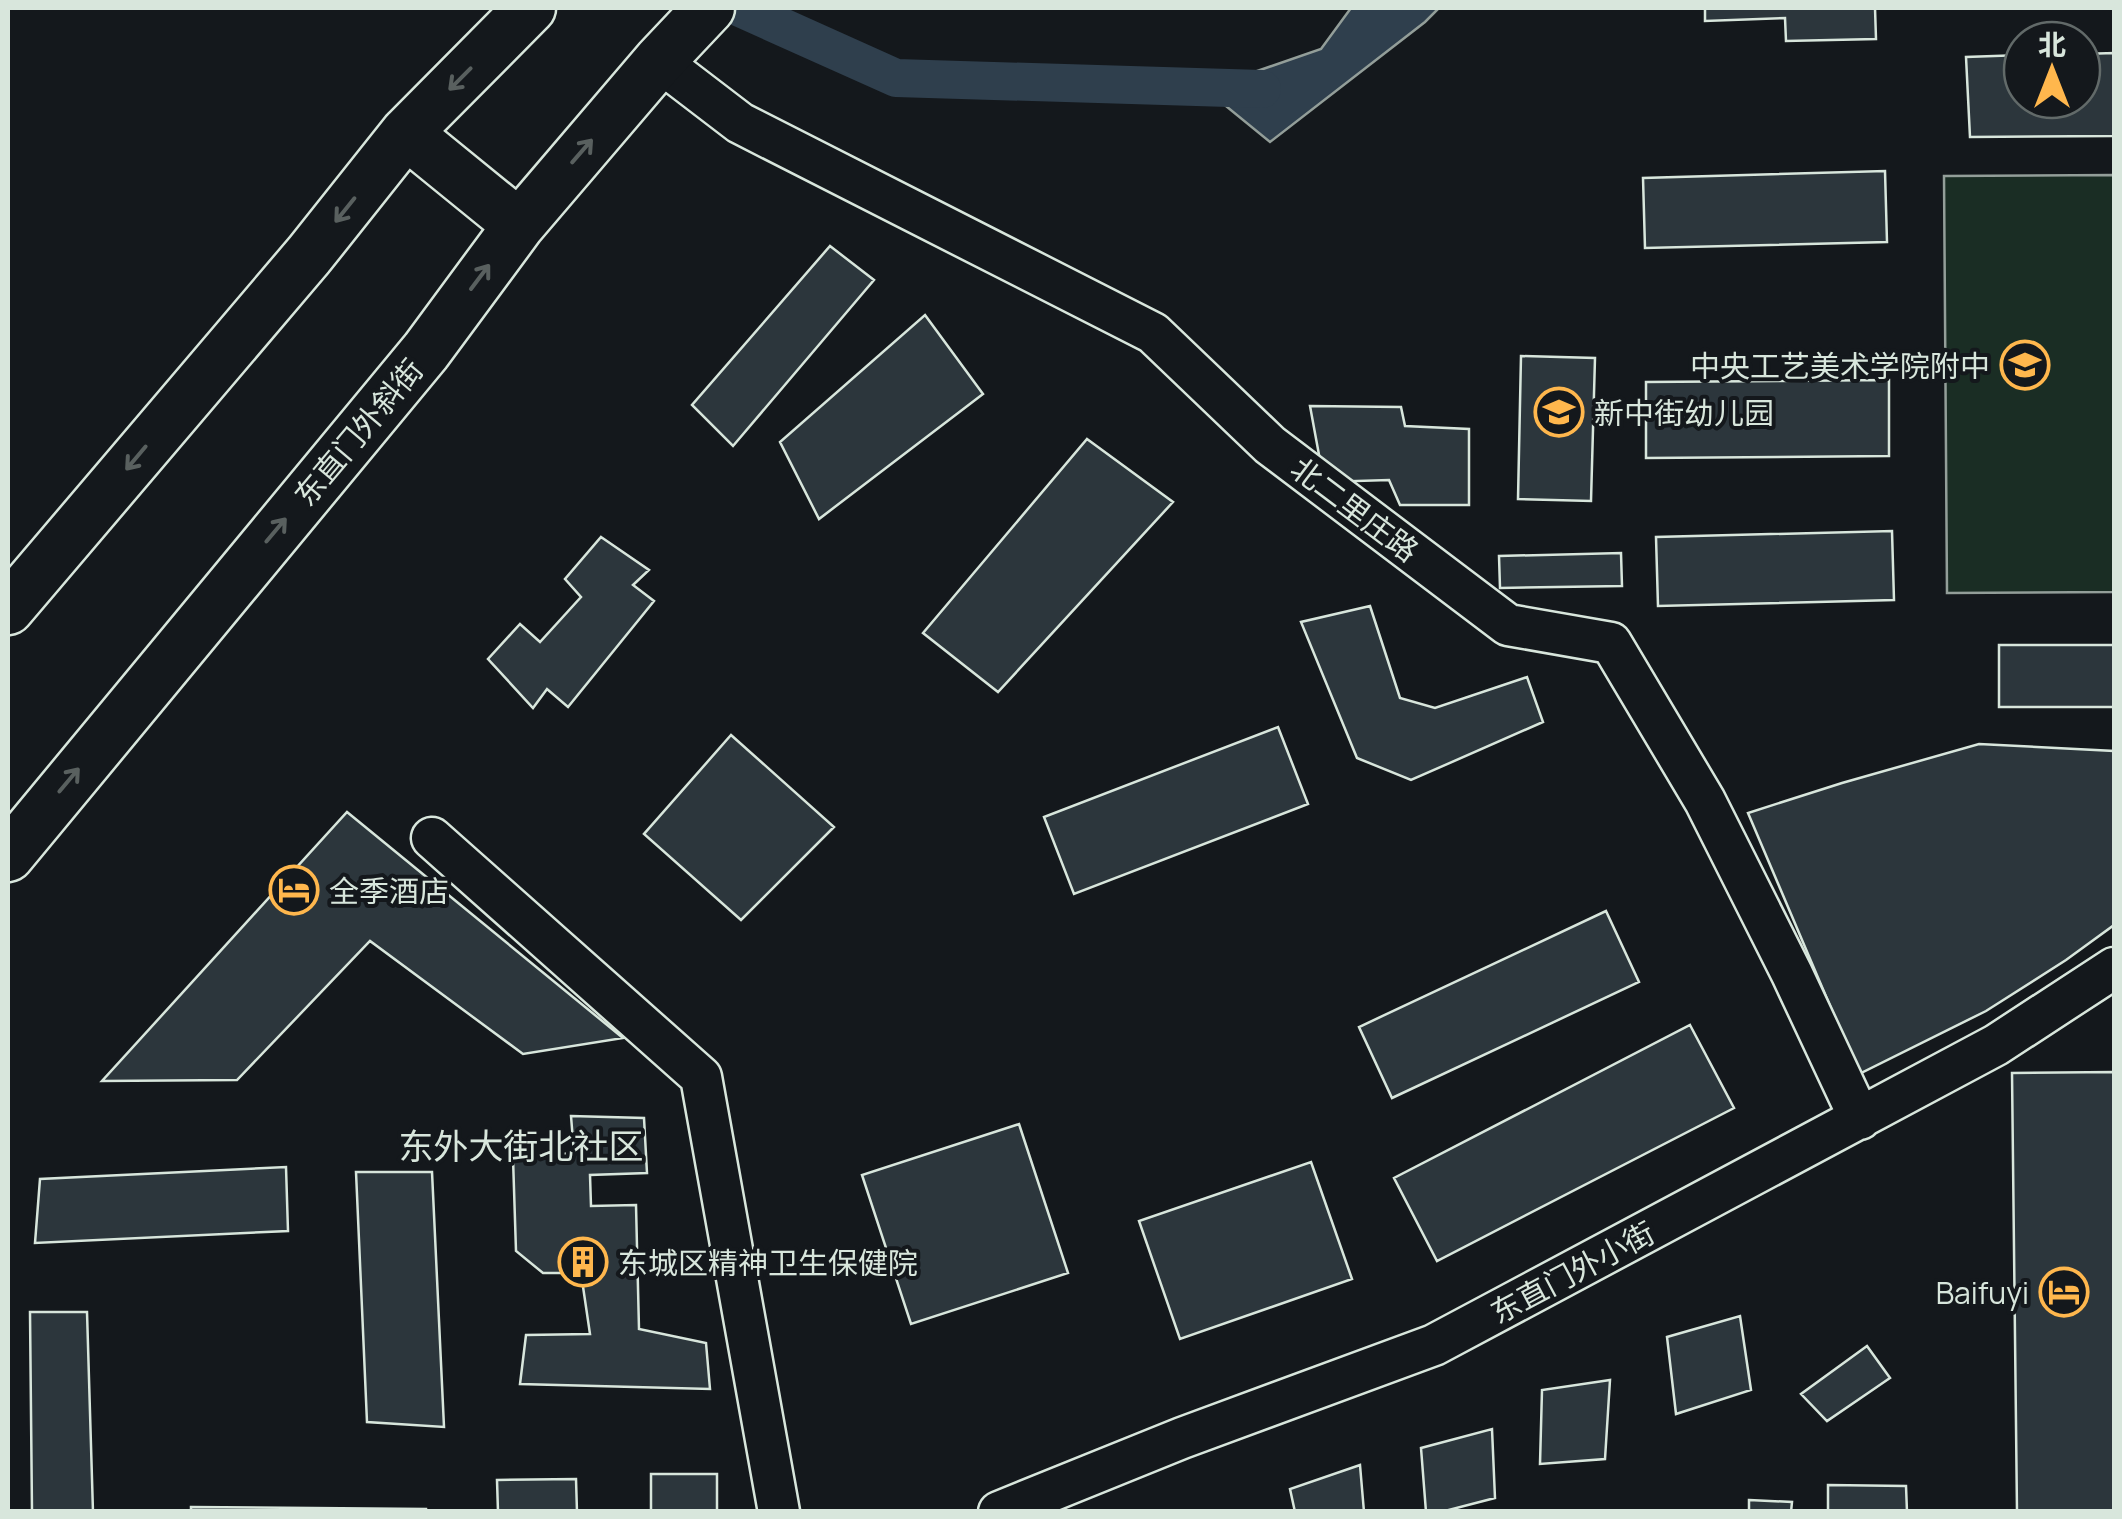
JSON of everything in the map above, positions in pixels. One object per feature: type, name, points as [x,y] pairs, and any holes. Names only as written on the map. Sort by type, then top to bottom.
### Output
[{"type":"main road","points":[[8,609],[309,255],[406,134],[530,8]]},
{"type":"main road","name":"东直门外斜街","points":[[8,856],[426,350],[519,226],[709,8]]},
{"type":"main road","points":[[406,134],[519,226]]},
{"type":"street","name":"北二里庄路","points":[[659,61],[740,123],[1153,334],[1270,445],[1508,625],[1610,643],[1706,801],[1860,1118]]},
{"type":"street","points":[[432,838],[700,1077],[779,1512]]},
{"type":"street","name":"东直门外小街","points":[[999,1512],[1182,1438],[1434,1345],[1996,1045],[2114,968]]},
{"type":"green space","name":"中央工艺美术学院附中","points":[[2114,175],[2114,592],[1947,593],[1944,176]]},
{"type":"water","points":[[1351,8],[1439,8],[1270,142],[1205,89],[1321,49]]},
{"type":"building","points":[[1705,8],[1875,8],[1876,39],[1786,41],[1785,18],[1705,21]]},
{"type":"building","points":[[2102,53],[2114,53],[2114,136],[1970,137],[1966,57],[2002,56],[2002,120],[2102,120]]},
{"type":"building","points":[[1885,171],[1887,242],[1645,248],[1643,178]]},
{"type":"building","points":[[830,246],[874,280],[733,446],[692,405]]},
{"type":"building","points":[[925,315],[983,394],[819,519],[780,442]]},
{"type":"building","points":[[1521,356],[1595,358],[1591,501],[1518,499]]},
{"type":"building","points":[[1889,380],[1889,456],[1646,458],[1646,382]]},
{"type":"building","points":[[1310,406],[1401,407],[1405,426],[1469,429],[1469,505],[1400,505],[1389,480],[1324,482]]},
{"type":"building","points":[[1087,439],[1173,502],[998,692],[923,633]]},
{"type":"building","points":[[1892,531],[1894,600],[1658,606],[1656,537]]},
{"type":"building","points":[[601,537],[649,570],[633,585],[654,601],[568,707],[547,689],[533,708],[488,659],[520,624],[540,642],[581,597],[565,579]]},
{"type":"building","points":[[1621,553],[1622,586],[1500,588],[1499,556]]},
{"type":"building","points":[[1370,606],[1400,698],[1435,708],[1527,677],[1543,722],[1411,780],[1357,758],[1301,622]]},
{"type":"building","points":[[1999,645],[2114,645],[2114,707],[1999,707]]},
{"type":"building","points":[[1278,727],[1308,804],[1074,894],[1044,817]]},
{"type":"building","points":[[731,735],[834,827],[741,920],[644,834]]},
{"type":"building","points":[[1979,744],[2114,751],[2114,925],[1986,1011],[1859,1074],[1748,813]]},
{"type":"building","points":[[347,812],[623,1038],[523,1054],[370,941],[237,1080],[102,1081]]},
{"type":"building","points":[[1606,911],[1639,982],[1392,1098],[1359,1027]]},
{"type":"building","points":[[1690,1025],[1734,1108],[1437,1261],[1394,1178]]},
{"type":"building","name":"Baifuyi","points":[[2114,1072],[2114,1512],[2017,1512],[2012,1073]]},
{"type":"building","name":"东城区精神卫生保健院","points":[[571,1116],[644,1118],[647,1173],[590,1175],[591,1206],[636,1205],[639,1329],[706,1343],[710,1389],[520,1384],[526,1335],[590,1334],[581,1273],[543,1273],[516,1251],[513,1158],[574,1153]]},
{"type":"building","points":[[1019,1124],[1068,1273],[911,1324],[862,1175]]},
{"type":"building","points":[[1311,1162],[1352,1279],[1180,1339],[1139,1221]]},
{"type":"building","points":[[286,1167],[288,1231],[35,1243],[40,1179]]},
{"type":"building","points":[[356,1172],[432,1172],[444,1427],[367,1422]]},
{"type":"building","points":[[30,1312],[87,1312],[93,1512],[32,1512]]},
{"type":"building","points":[[1740,1316],[1751,1390],[1676,1414],[1667,1337]]},
{"type":"building","points":[[1867,1346],[1890,1378],[1827,1421],[1801,1394]]},
{"type":"building","points":[[1610,1380],[1605,1459],[1540,1464],[1542,1390]]},
{"type":"building","points":[[1492,1429],[1495,1498],[1426,1512],[1421,1448]]},
{"type":"building","points":[[1360,1465],[1364,1512],[1295,1512],[1290,1489]]},
{"type":"building","points":[[651,1474],[717,1474],[717,1512],[651,1512]]},
{"type":"building","points":[[576,1479],[577,1512],[498,1512],[497,1480]]},
{"type":"building","points":[[1828,1485],[1906,1486],[1907,1512],[1828,1512]]},
{"type":"building","points":[[1749,1500],[1792,1502],[1791,1512],[1749,1512]]},
{"type":"building","points":[[191,1507],[426,1509],[426,1512],[191,1512]]},
{"type":"waterway","points":[[740,8],[896,78],[1262,89]]},
{"type":"place","name":"中央工艺美术学院附中","points":[[2025,365]]},
{"type":"place","name":"新中街幼儿园","points":[[1559,412]]},
{"type":"place","name":"全季酒店","points":[[294,890]]},
{"type":"place","name":"东城区精神卫生保健院","points":[[583,1262]]},
{"type":"place","name":"Baifuyi","points":[[2064,1292]]},
{"type":"district","name":"东外大街北社区","points":[[521,1146]]}]
